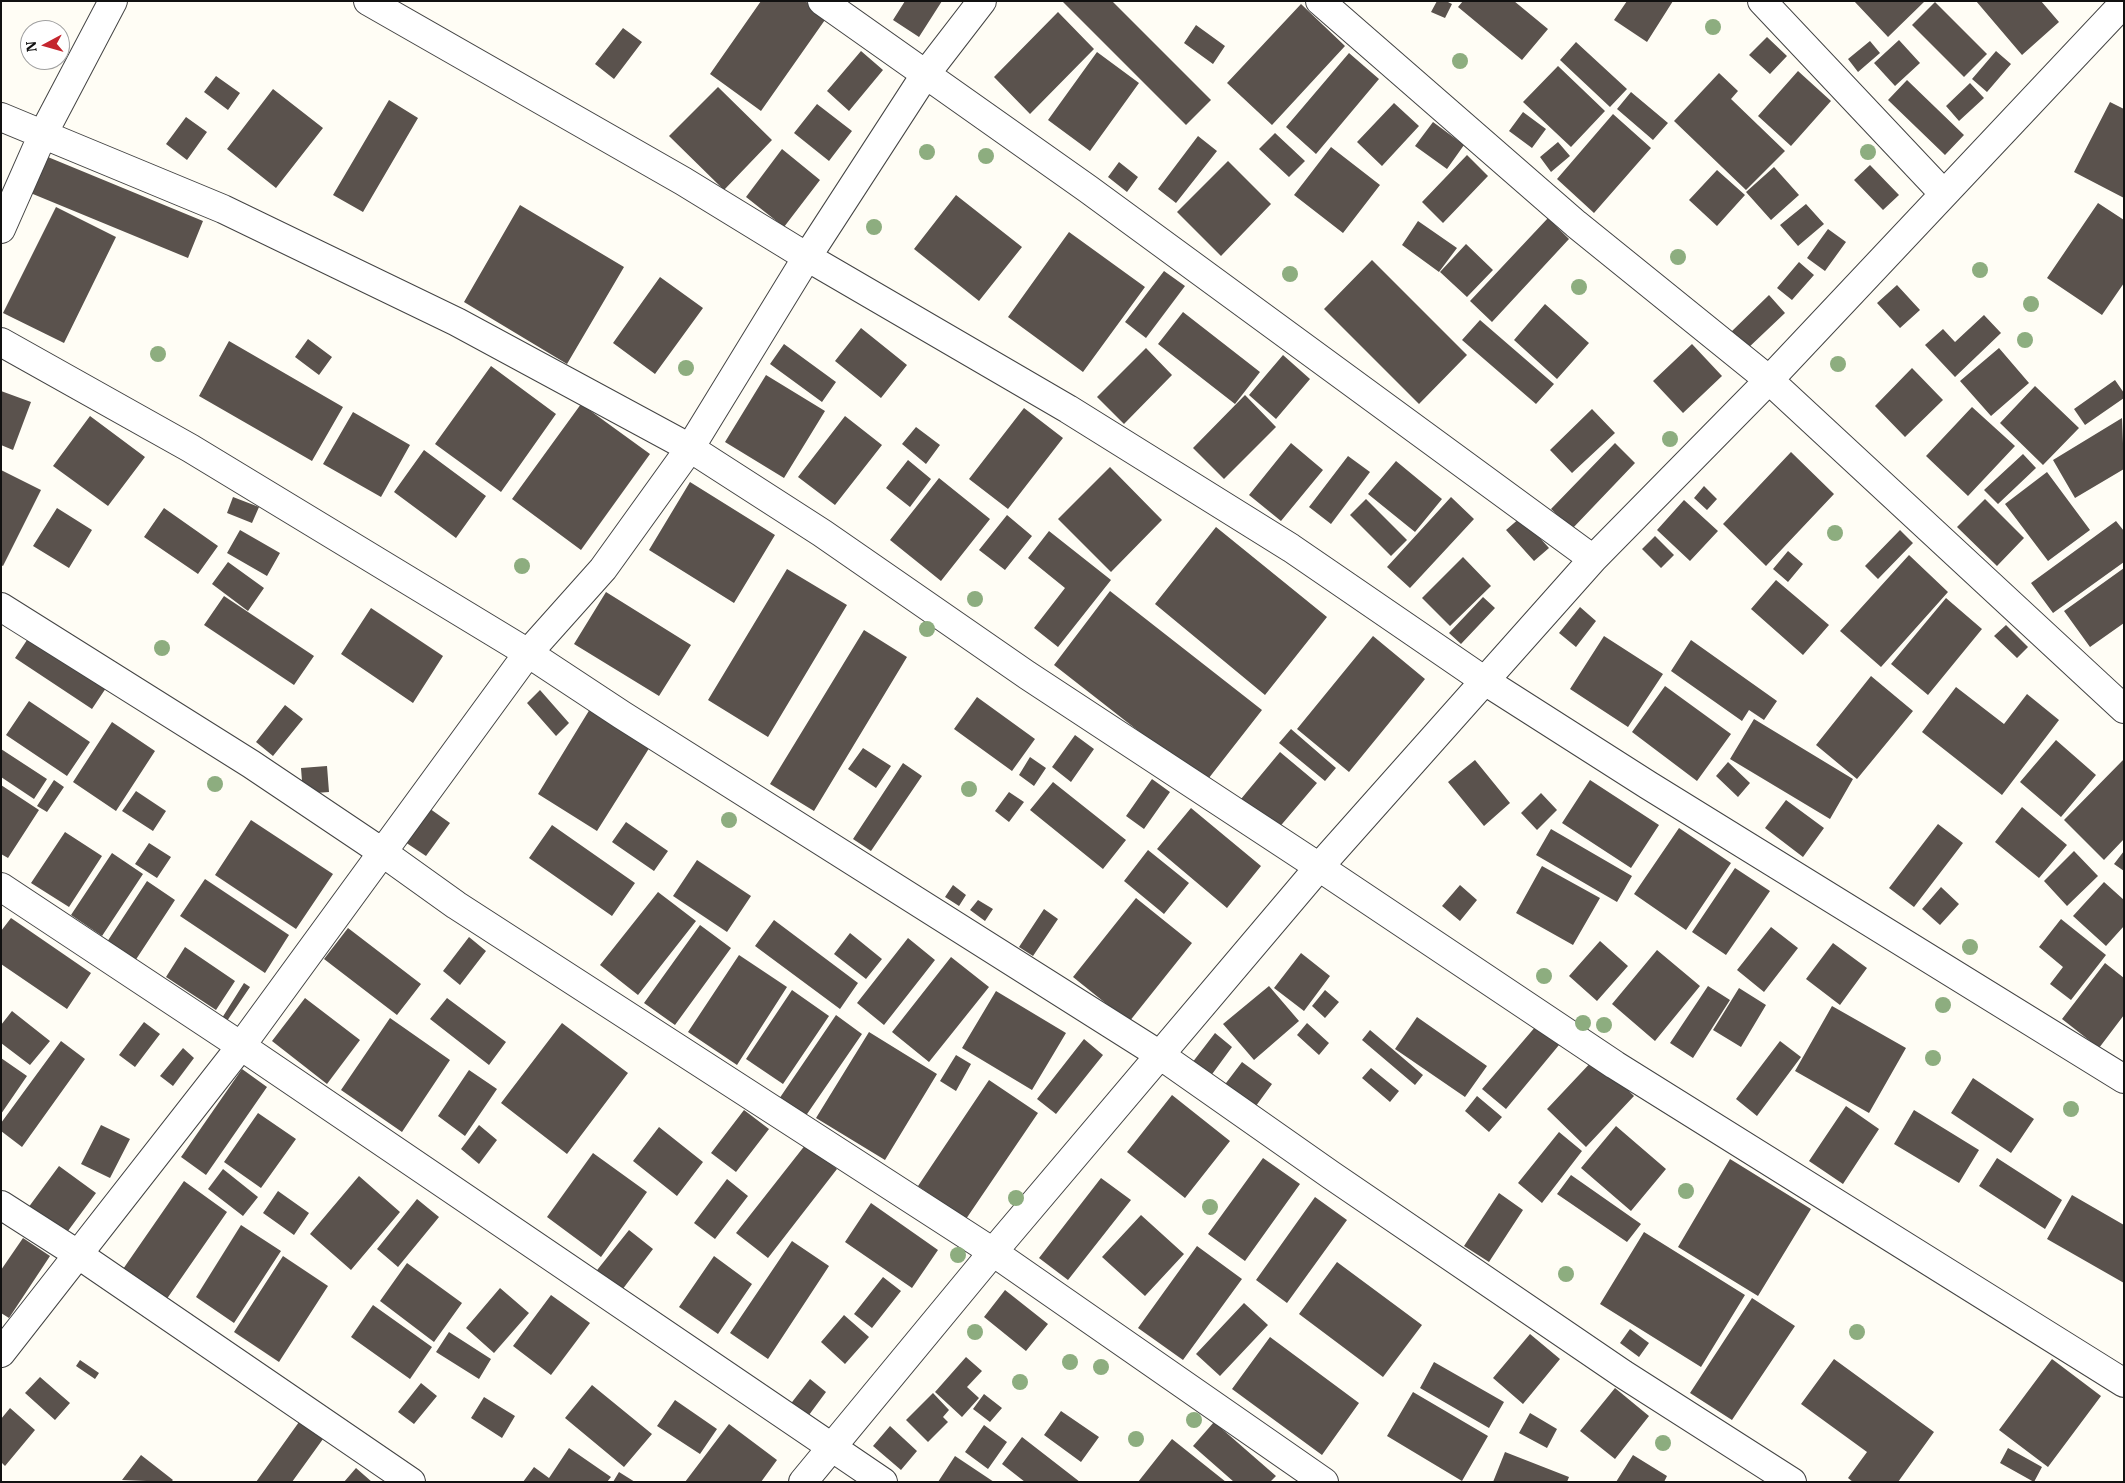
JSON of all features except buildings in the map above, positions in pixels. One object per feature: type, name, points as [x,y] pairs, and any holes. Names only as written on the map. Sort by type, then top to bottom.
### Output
[{"type":"street","points":[[1,229],[43,134],[113,1]]},
{"type":"street","points":[[368,1],[682,181],[807,257],[1109,434],[1291,548],[1485,681],[1648,785],[2124,1079]]},
{"type":"street","points":[[822,1],[925,76],[1088,189],[1593,559]]},
{"type":"street","points":[[1,1354],[241,1046],[528,653],[603,569],[690,448],[807,257],[925,76],[982,1]]},
{"type":"street","points":[[1320,1],[1576,224],[1769,380],[2124,709]]},
{"type":"street","points":[[1762,1],[1944,194]]},
{"type":"street","points":[[803,1482],[993,1252],[1319,867],[1593,559],[1769,380],[2122,3]]},
{"type":"street","points":[[1,117],[223,210],[457,322],[690,448],[822,533],[1027,675],[1615,1065],[2124,1383]]},
{"type":"street","points":[[1,342],[190,448],[528,653],[622,715],[1160,1055],[1331,1175],[1623,1374],[1792,1482]]},
{"type":"street","points":[[1,607],[251,764],[382,852],[456,905],[993,1252],[1324,1482]]},
{"type":"street","points":[[1,887],[241,1046],[833,1446],[883,1482]]},
{"type":"street","points":[[1,1205],[79,1255],[411,1482]]}]
